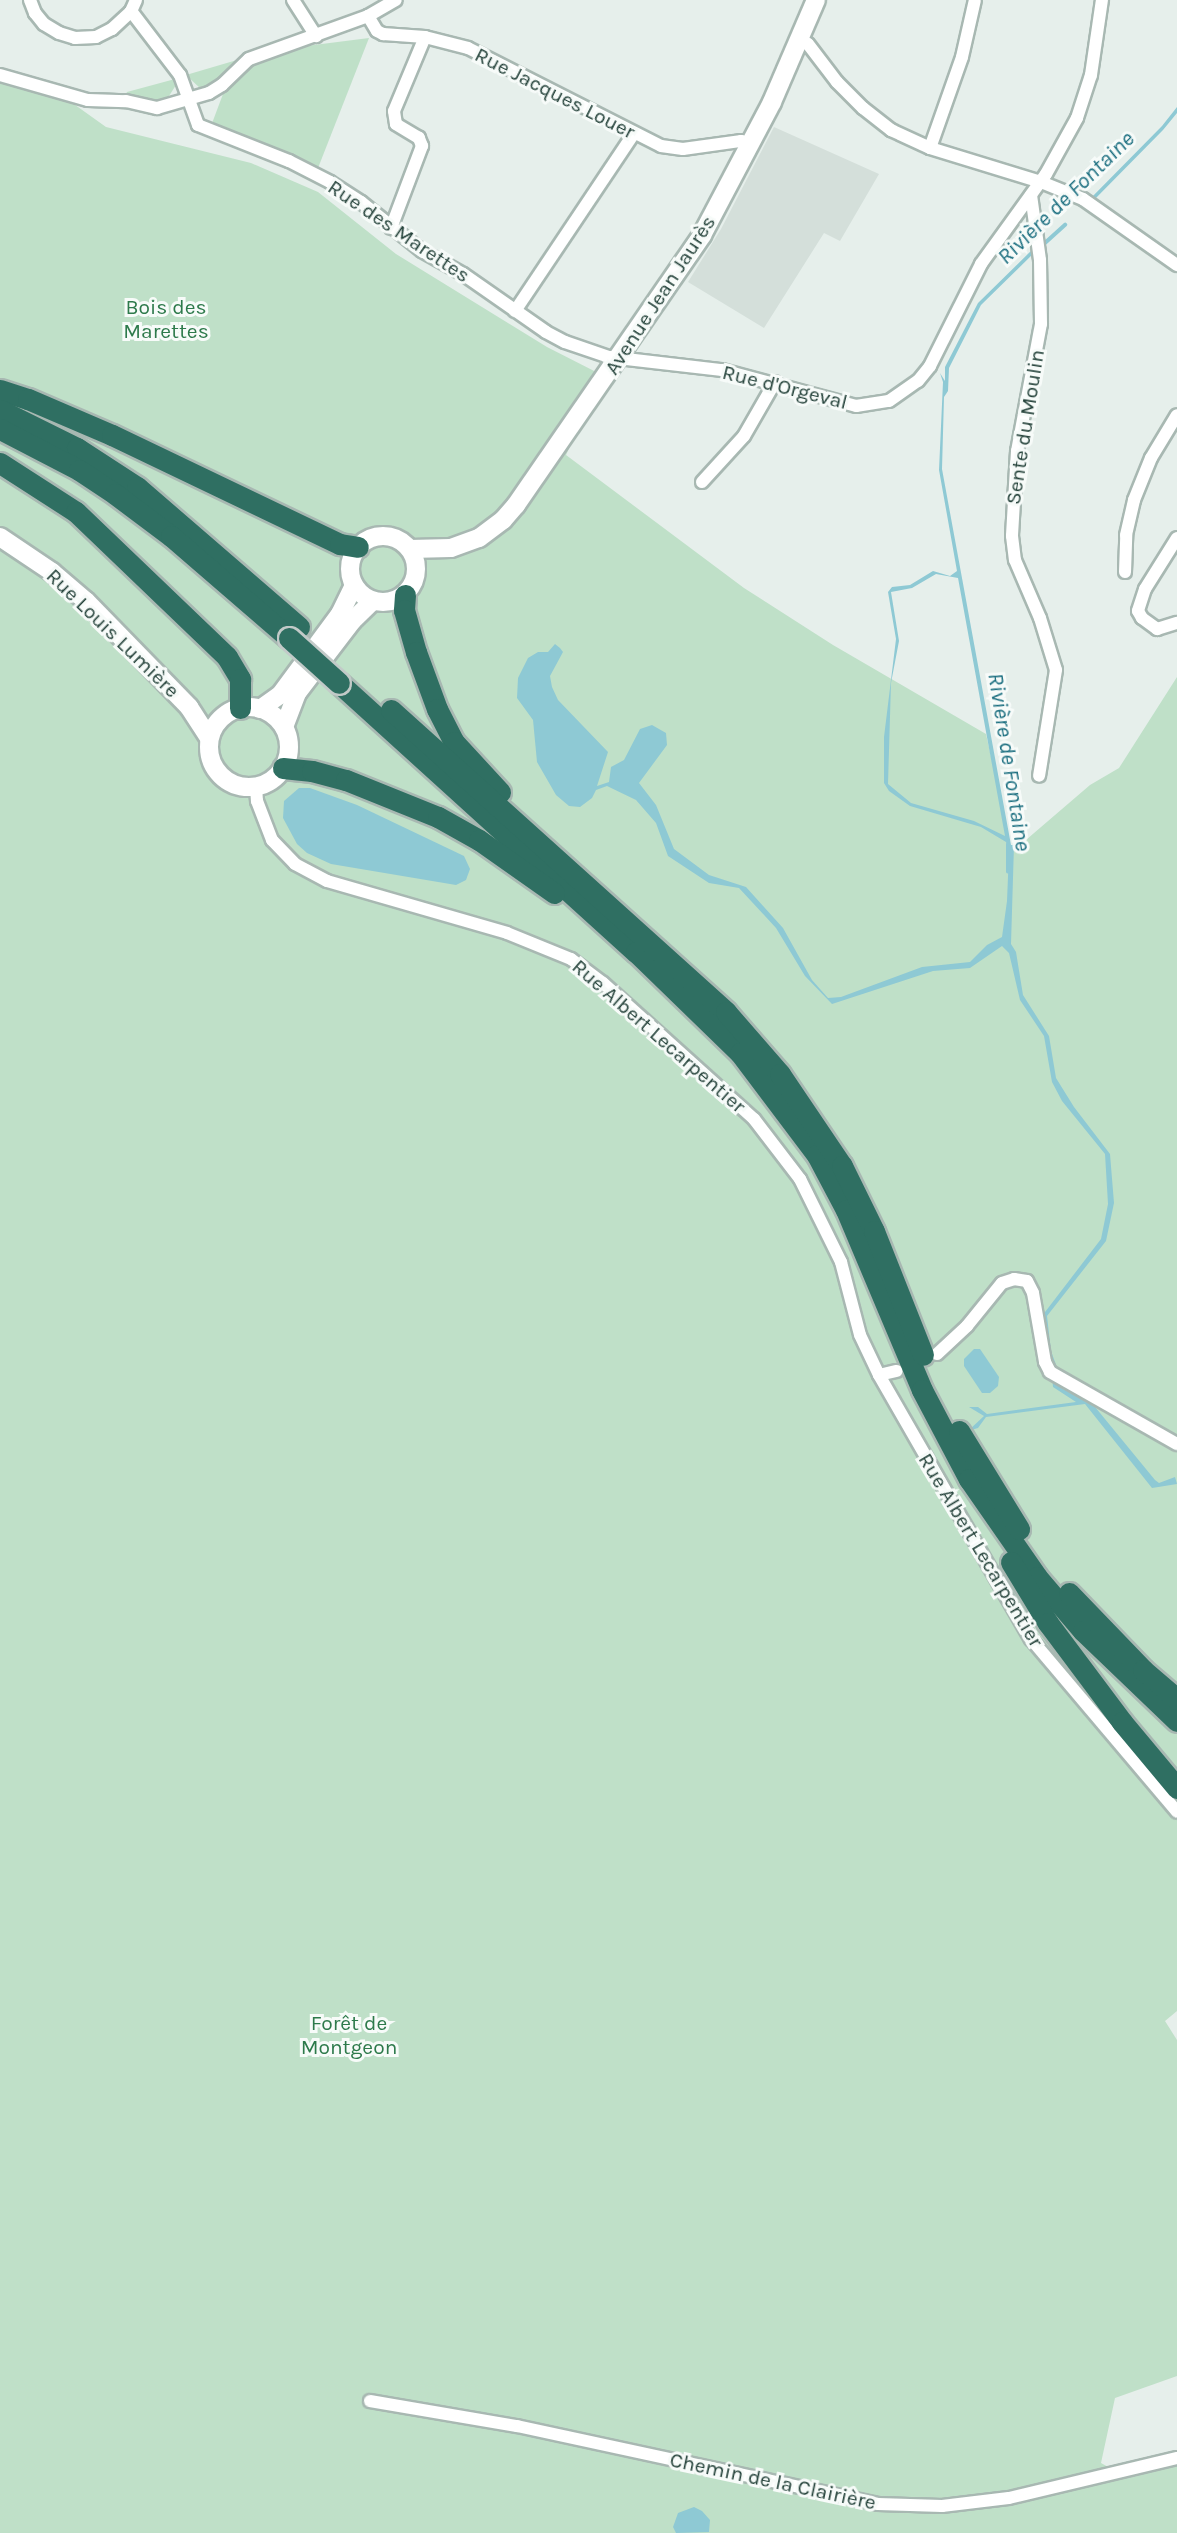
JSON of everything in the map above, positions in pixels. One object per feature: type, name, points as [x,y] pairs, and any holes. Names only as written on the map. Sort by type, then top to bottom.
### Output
[{"type":"highway","points":[[0,390],[29,398],[112,435],[340,544],[358,547]]},
{"type":"highway","points":[[0,410],[76,448],[137,487],[343,677],[726,1012],[780,1074],[842,1166],[874,1231],[947,1411],[1018,1528],[1094,1622],[1177,1699]]},
{"type":"highway","points":[[0,429],[79,470],[114,494],[294,633]]},
{"type":"highway","points":[[0,463],[76,512],[227,657],[240,679],[242,710]]},
{"type":"highway","points":[[410,587],[404,610],[436,709],[454,742],[623,920]]},
{"type":"highway","points":[[343,677],[740,1053],[817,1155],[846,1210],[967,1492],[1048,1623],[1122,1722],[1177,1788]]},
{"type":"highway","points":[[283,768],[312,771],[346,780],[438,817],[479,840],[636,952]]},
{"type":"highway","points":[[922,1390],[969,1479],[1037,1577],[1091,1640],[1177,1721]]},
{"type":"main road","name":"Avenue Jean Jaurès","points":[[410,587],[426,565],[451,548],[479,538],[503,520],[620,358],[702,235],[750,146],[816,0]]},
{"type":"main road","points":[[189,707],[242,710],[270,713],[284,727],[289,748],[283,768],[276,777],[256,787],[230,783],[219,775],[212,764],[209,738],[213,729],[242,710],[280,695],[340,614],[354,585],[350,565],[358,547],[380,536],[397,538],[410,549],[417,568],[410,587],[395,600],[373,601],[352,621],[297,693],[284,727]]},
{"type":"main road","name":"Rue Louis Lumière","points":[[0,537],[52,572],[86,601],[189,707],[209,738]]},
{"type":"main road","name":"Avenue Jean Jaurès","points":[[410,549],[451,548]]},
{"type":"main road","points":[[354,585],[373,601]]},
{"type":"street","points":[[30,0],[35,13],[44,24],[75,38],[96,37],[112,29],[133,5]]},
{"type":"street","points":[[293,0],[316,36]]},
{"type":"street","points":[[0,75],[88,100],[126,101],[157,108],[222,85],[249,59],[368,16],[397,0]]},
{"type":"street","points":[[930,148],[962,57],[975,0]]},
{"type":"street","name":"Rue d'Orgeval","points":[[620,358],[722,370],[856,405],[888,401],[904,393],[930,366],[981,264],[1041,182],[1077,118],[1091,75],[1101,0]]},
{"type":"street","name":"Rue des Marettes","points":[[133,5],[180,75],[187,99],[202,128],[310,172],[361,202],[391,228],[565,342],[620,358]]},
{"type":"street","name":"Rue Jacques Louer","points":[[368,16],[377,31],[383,34],[425,37],[468,48],[633,135],[661,146],[683,149],[741,141],[750,146]]},
{"type":"street","points":[[391,228],[422,146],[419,138],[396,124],[394,111],[425,37]]},
{"type":"street","points":[[800,39],[808,44],[863,108],[891,130],[930,148],[1041,182],[1083,200],[1177,265]]},
{"type":"street","points":[[515,311],[633,135]]},
{"type":"street","name":"Sente du Moulin","points":[[1031,195],[1040,260],[1041,324],[1017,451],[1012,508],[1015,560],[1040,618],[1056,670],[1039,776]]},
{"type":"street","points":[[702,482],[744,436],[775,382]]},
{"type":"street","points":[[1125,572],[1126,535],[1134,500],[1151,458],[1177,415]]},
{"type":"street","points":[[1177,538],[1145,589],[1138,611],[1142,618],[1157,629],[1177,623]]},
{"type":"street","name":"Rue Albert Lecarpentier","points":[[256,787],[257,801],[272,840],[295,864],[327,881],[507,933],[570,959],[603,982],[754,1119],[800,1179],[841,1262],[860,1335],[879,1375],[1031,1639],[1177,1812]]},
{"type":"street","points":[[937,1354],[967,1326],[1002,1283],[1014,1279],[1027,1281],[1033,1293],[1045,1362],[1056,1375],[1177,1444]]},
{"type":"street","points":[[879,1375],[897,1371]]},
{"type":"street","name":"Chemin de la Clairière","points":[[370,2401],[517,2426],[878,2504],[942,2506],[1009,2498],[1177,2458]]},
{"type":"shaded area","points":[[774,127],[879,174],[840,241],[824,233],[764,328],[688,282],[721,229]]},
{"type":"green space","points":[[369,38],[318,168],[211,126],[223,94],[250,67],[306,46]]},
{"type":"green space","points":[[237,60],[218,81],[201,89],[186,75]]},
{"type":"green space","points":[[175,79],[176,85],[169,96],[157,101],[149,102],[125,96],[127,92]]},
{"type":"green space","points":[[0,80],[71,102],[106,127],[251,163],[318,192],[396,254],[547,347],[602,375],[566,455],[744,588],[833,645],[986,734],[1012,852],[1090,785],[1119,768],[1177,677],[1177,2011],[1165,2021],[1177,2040],[1177,2376],[1115,2398],[1101,2463],[1110,2468],[1177,2452],[1177,2533],[0,2533]]},
{"type":"water","points":[[1177,107],[1177,113],[1163,130],[1092,202],[1089,200],[1162,126]]},
{"type":"water","points":[[1034,248],[1035,252],[981,305],[949,368],[948,391],[944,397],[942,469],[1011,845],[1014,845],[1011,944],[1016,952],[1023,995],[1049,1036],[1056,1078],[1074,1107],[1110,1154],[1114,1203],[1106,1241],[1047,1316],[1051,1351],[1059,1373],[1051,1369],[1042,1316],[1101,1239],[1108,1204],[1105,1154],[1062,1101],[1052,1082],[1044,1036],[1020,1000],[1009,953],[1002,946],[970,968],[933,971],[832,1004],[805,976],[776,928],[739,888],[709,883],[668,856],[656,823],[636,800],[607,786],[596,790],[592,798],[580,807],[569,806],[556,795],[537,762],[533,720],[517,698],[518,678],[528,658],[538,652],[548,652],[555,644],[563,652],[550,676],[558,700],[608,752],[597,786],[609,782],[611,767],[624,760],[640,729],[652,725],[666,733],[667,745],[639,783],[656,805],[674,849],[709,875],[746,887],[783,928],[812,980],[828,998],[841,997],[922,967],[970,962],[987,945],[1002,937],[1007,901],[1009,852],[1006,842],[981,827],[910,806],[889,791],[884,783],[884,737],[896,639],[888,592],[892,587],[910,585],[933,571],[950,576],[957,571],[939,470],[943,382],[940,373],[945,381],[945,367],[978,303]],"holes":[[[936,574],[958,578],[1005,836],[974,821],[911,803],[888,784],[891,683],[899,641],[891,592],[912,588]]]},
{"type":"water","points":[[299,788],[310,788],[357,805],[464,856],[470,869],[466,880],[456,885],[331,864],[307,853],[297,844],[283,818],[284,801]]},
{"type":"water","points":[[974,1349],[980,1349],[999,1377],[998,1386],[990,1393],[982,1393],[964,1366],[964,1359]]},
{"type":"water","points":[[1052,1375],[1059,1379],[1061,1386],[1091,1402],[1155,1480],[1159,1483],[1175,1477],[1177,1484],[1152,1488],[1085,1404],[986,1417],[978,1428],[968,1431],[984,1416],[969,1407],[978,1407],[987,1414],[1076,1402],[1053,1387]]},
{"type":"water","points":[[694,2507],[710,2520],[709,2532],[676,2533],[673,2527],[678,2513]]},
{"type":"waterway","name":"Rivière de Fontaine","points":[[1045,243],[1065,225]]},
{"type":"waterway","name":"Rivière de Fontaine","points":[[1008,845],[1008,872]]},
{"type":"park label","name":"Bois des Marettes","points":[[166,319]]},
{"type":"park label","name":"Forêt de Montgeon","points":[[349,2035]]}]
